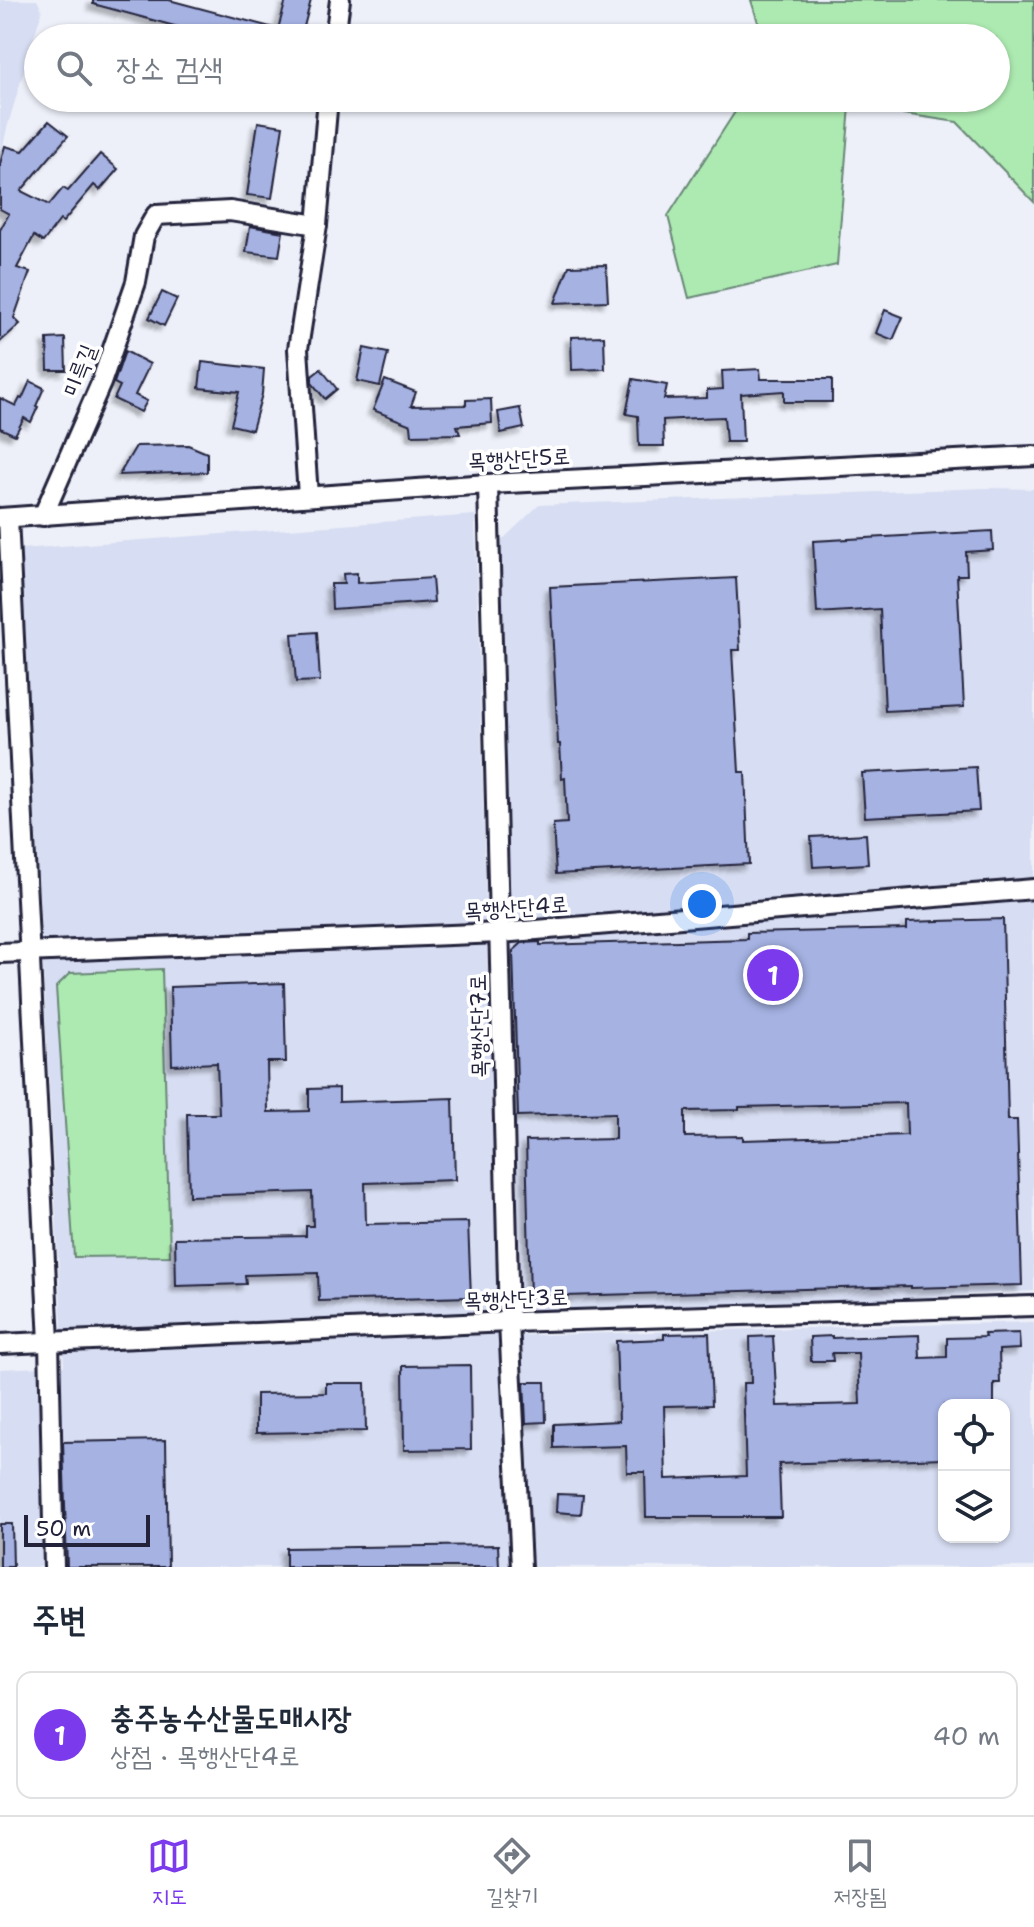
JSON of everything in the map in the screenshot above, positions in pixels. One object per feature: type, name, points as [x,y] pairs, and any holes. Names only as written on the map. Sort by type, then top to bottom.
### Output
[{"type":"street","points":[[337,24],[340,0]]},
{"type":"street","points":[[308,496],[298,349],[317,225],[327,112]]},
{"type":"street","name":"미륵길","points":[[43,516],[101,383],[136,282],[144,236],[156,215],[230,211],[317,225]]},
{"type":"street","name":"목행산단5로","points":[[4,518],[488,484],[1034,456]]},
{"type":"street","name":"목행산단7로","points":[[488,484],[509,1322],[521,1567]]},
{"type":"street","points":[[4,518],[49,1342],[54,1567]]},
{"type":"street","name":"목행산단4로","points":[[0,953],[500,933],[1034,889]]},
{"type":"street","name":"목행산단3로","points":[[0,1344],[509,1322],[1034,1306]]},
{"type":"shaded area","points":[[0,0],[37,0],[42,10],[38,24],[24,24],[24,71],[0,159]]},
{"type":"shaded area","points":[[985,488],[1034,489],[1034,1291],[521,1319],[501,541],[539,505]]},
{"type":"shaded area","points":[[475,515],[498,1336],[1034,1322],[1034,1567],[0,1567],[0,1369],[64,1366],[21,549]]},
{"type":"green space","points":[[751,0],[1034,0],[1034,202],[957,122],[890,112],[1010,112],[1010,24],[759,24]]},
{"type":"green space","points":[[735,112],[850,112],[837,265],[689,298],[668,216]]},
{"type":"green space","points":[[162,969],[170,1256],[74,1257],[56,987],[70,973]]},
{"type":"building","points":[[93,0],[169,0],[259,24],[167,24],[93,4]]},
{"type":"building","points":[[286,0],[311,0],[305,24],[279,24]]},
{"type":"building","points":[[49,121],[68,136],[21,191],[49,205],[63,188],[68,191],[100,154],[118,169],[100,190],[94,185],[43,242],[34,236],[17,268],[30,272],[14,318],[20,324],[0,342],[0,230],[9,214],[0,209],[0,164],[5,146],[23,151]]},
{"type":"building","points":[[258,122],[283,126],[272,198],[247,195]]},
{"type":"building","points":[[250,226],[283,232],[279,256],[246,252]]},
{"type":"building","points":[[606,265],[608,301],[555,303],[569,266]]},
{"type":"building","points":[[162,292],[177,299],[164,326],[149,318]]},
{"type":"building","points":[[885,310],[903,317],[893,340],[876,333]]},
{"type":"building","points":[[604,336],[605,369],[572,370],[571,337]]},
{"type":"building","points":[[65,338],[66,370],[48,370],[47,339]]},
{"type":"building","points":[[364,348],[388,353],[380,386],[357,381]]},
{"type":"building","points":[[125,351],[150,364],[135,395],[147,401],[141,412],[114,399],[120,386],[114,383]]},
{"type":"building","points":[[202,362],[264,369],[262,394],[252,430],[231,425],[239,392],[199,388]]},
{"type":"building","points":[[321,369],[337,389],[325,399],[312,383],[312,376]]},
{"type":"building","points":[[760,369],[761,379],[832,379],[832,402],[784,402],[784,391],[741,394],[743,442],[726,442],[724,417],[697,418],[663,420],[664,446],[639,446],[638,416],[626,414],[633,379],[667,385],[664,399],[707,398],[707,390],[723,389],[722,371]]},
{"type":"building","points":[[385,380],[416,392],[411,406],[466,405],[466,400],[491,399],[492,423],[457,426],[460,434],[412,435],[411,425],[373,410]]},
{"type":"building","points":[[30,381],[44,388],[31,422],[24,418],[15,435],[0,428],[0,398],[16,406]]},
{"type":"building","points":[[520,408],[524,428],[501,433],[498,412]]},
{"type":"building","points":[[188,445],[207,453],[207,472],[119,475],[136,446]]},
{"type":"building","points":[[992,531],[993,550],[966,552],[967,575],[957,575],[964,707],[885,711],[880,609],[817,613],[813,541]]},
{"type":"building","points":[[357,573],[357,583],[432,578],[434,602],[332,609],[331,584],[344,584],[343,574]]},
{"type":"building","points":[[736,578],[740,650],[732,650],[739,772],[745,772],[749,864],[556,874],[553,824],[567,823],[565,778],[562,779],[558,744],[550,587]]},
{"type":"building","points":[[317,632],[320,681],[296,682],[292,634]]},
{"type":"building","points":[[976,767],[979,811],[865,817],[862,773]]},
{"type":"building","points":[[866,834],[868,864],[813,867],[811,837]]},
{"type":"building","points":[[1003,919],[1008,1120],[1017,1120],[1022,1285],[530,1297],[526,1141],[615,1139],[615,1113],[518,1116],[513,951],[522,943],[747,939],[747,933],[907,929],[907,922]],"holes":[[[906,1103],[907,1135],[743,1140],[743,1136],[685,1137],[685,1111]]]},
{"type":"building","points":[[284,983],[286,1062],[267,1062],[268,1112],[309,1111],[309,1089],[339,1088],[339,1102],[453,1098],[455,1180],[365,1183],[366,1224],[468,1222],[471,1297],[319,1301],[318,1273],[245,1275],[246,1284],[176,1286],[175,1238],[306,1236],[306,1226],[313,1226],[312,1192],[189,1196],[187,1114],[219,1114],[217,1063],[172,1065],[170,987]]},
{"type":"building","points":[[709,1333],[712,1405],[664,1406],[666,1479],[746,1476],[743,1383],[751,1383],[750,1337],[773,1336],[777,1406],[860,1404],[858,1353],[832,1353],[833,1361],[811,1361],[810,1337],[919,1335],[920,1358],[947,1357],[947,1338],[1019,1333],[1020,1349],[999,1350],[1000,1383],[994,1383],[994,1399],[938,1399],[938,1458],[779,1464],[781,1517],[646,1517],[645,1472],[627,1472],[626,1446],[554,1448],[554,1424],[619,1421],[616,1341],[664,1339],[664,1334]]},
{"type":"building","points":[[470,1365],[471,1449],[404,1450],[403,1366]]},
{"type":"building","points":[[524,1382],[545,1382],[546,1422],[526,1423]]},
{"type":"building","points":[[326,1383],[365,1383],[366,1431],[256,1433],[256,1394],[326,1393]]},
{"type":"building","points":[[166,1440],[168,1567],[67,1567],[63,1442]]},
{"type":"building","points":[[557,1494],[583,1495],[581,1514],[556,1512]]},
{"type":"building","points":[[0,1524],[12,1524],[13,1567],[0,1567]]},
{"type":"building","points":[[498,1545],[499,1567],[286,1567],[286,1548]]},
{"type":"place","name":"충주농수산물도매시장","points":[[773,975]]}]
